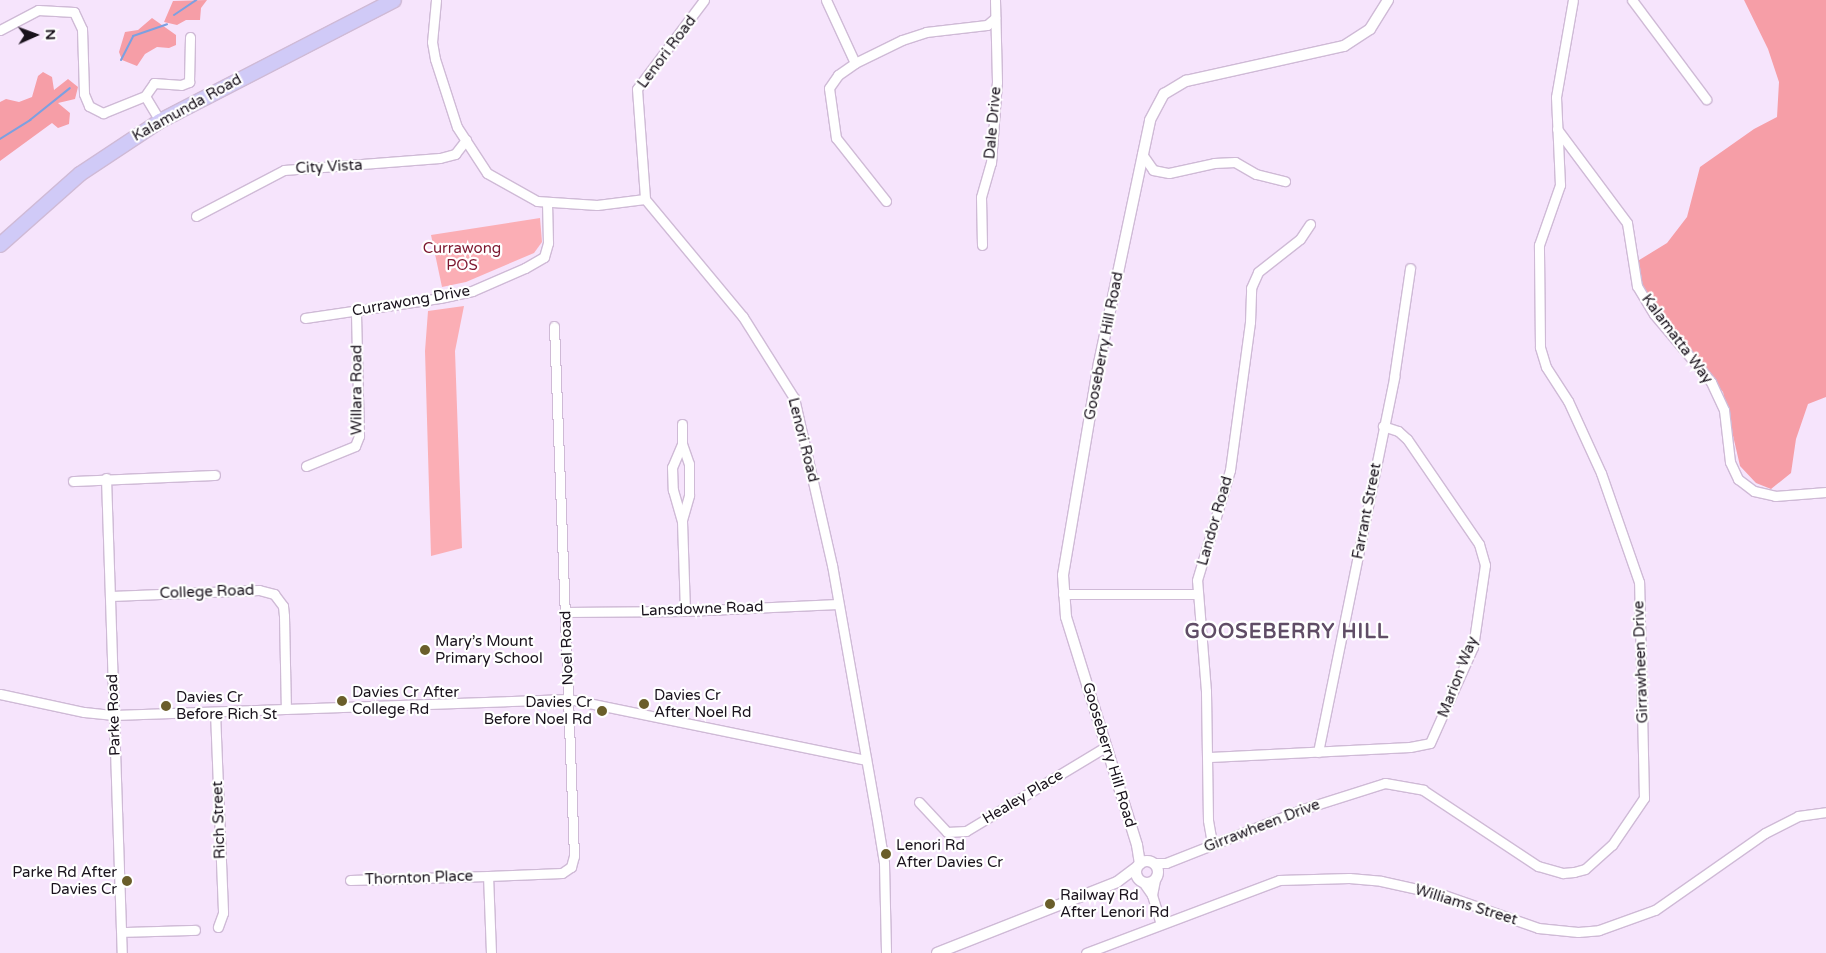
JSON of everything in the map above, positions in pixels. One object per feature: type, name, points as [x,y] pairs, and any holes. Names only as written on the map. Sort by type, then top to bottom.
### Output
[{"type":"main road","name":"Kalamunda Road","points":[[0,245],[80,174],[160,120],[394,0]]},
{"type":"street","points":[[436,0],[432,42],[435,59],[457,127],[487,173],[537,201],[597,205],[645,198]]},
{"type":"street","name":"Lenori Road","points":[[704,0],[636,89],[645,198],[743,317],[794,398],[838,604],[884,863],[889,951]]},
{"type":"street","points":[[826,0],[855,64]]},
{"type":"street","name":"Dale Drive","points":[[982,245],[981,197],[990,163],[997,82],[995,0]]},
{"type":"street","name":"Gooseberry Hill Road","points":[[1141,880],[1137,845],[1066,617],[1063,594],[1064,556],[1099,363],[1142,154],[1154,108],[1170,89],[1186,81],[1344,46],[1370,29],[1388,0]]},
{"type":"street","name":"Girrawheen Drive","points":[[1154,869],[1212,842],[1385,783],[1423,790],[1538,866],[1563,873],[1585,869],[1612,844],[1644,798],[1639,582],[1602,473],[1568,401],[1546,367],[1540,347],[1537,262],[1539,245],[1560,184],[1556,98],[1573,0]]},
{"type":"street","points":[[1632,0],[1706,99]]},
{"type":"street","points":[[0,30],[38,10],[74,12],[82,29],[84,94],[90,106],[103,113],[145,96],[154,83],[181,85],[189,82],[190,37]]},
{"type":"street","points":[[886,201],[836,138],[829,88],[838,76],[855,64],[902,40],[926,32],[986,25],[995,18]]},
{"type":"street","points":[[145,96],[160,120]]},
{"type":"street","name":"Kalamatta Way","points":[[1556,128],[1627,223],[1636,286],[1654,314],[1711,382],[1724,410],[1730,462],[1738,479],[1754,490],[1775,496],[1826,492]]},
{"type":"street","name":"City Vista","points":[[196,216],[284,170],[440,158],[455,154],[466,140]]},
{"type":"street","points":[[1142,154],[1154,170],[1169,173],[1214,163],[1235,162],[1256,174],[1285,181]]},
{"type":"street","name":"Currawong Drive","points":[[305,318],[356,312],[472,291],[532,264],[544,257],[548,243],[547,202]]},
{"type":"street","name":"Landor Road","points":[[1212,842],[1208,820],[1210,758],[1197,580],[1230,470],[1250,322],[1251,288],[1258,272],[1300,239],[1310,224]]},
{"type":"street","name":"Farrant Street","points":[[1318,752],[1383,426],[1410,268]]},
{"type":"street","name":"Willara Road","points":[[306,466],[355,446],[359,436],[356,312]]},
{"type":"street","name":"Noel Road","points":[[488,876],[562,872],[572,863],[569,700],[554,326]]},
{"type":"street","points":[[682,424],[682,444],[689,464],[689,495],[682,521]]},
{"type":"street","name":"Marion Way","points":[[1210,758],[1430,743],[1473,647],[1485,565],[1479,544],[1407,439],[1398,431],[1383,426]]},
{"type":"street","points":[[682,444],[672,466],[673,490],[682,521],[685,611]]},
{"type":"street","points":[[73,481],[106,478],[215,475]]},
{"type":"street","name":"Parke Road","points":[[106,478],[122,953]]},
{"type":"street","name":"College Road","points":[[111,596],[259,590],[274,594],[283,606],[286,709]]},
{"type":"street","points":[[1063,594],[1198,594]]},
{"type":"street","name":"Lansdowne Road","points":[[565,612],[685,611],[838,604]]},
{"type":"street","points":[[0,694],[84,712],[114,715],[569,700],[866,760]]},
{"type":"street","name":"Rich Street","points":[[216,712],[223,913],[218,927]]},
{"type":"street","name":"Healey Place","points":[[920,802],[946,832],[966,831],[1105,746]]},
{"type":"street","name":"Williams Street","points":[[1092,952],[1279,880],[1349,878],[1444,895],[1538,928],[1578,932],[1599,930],[1656,910],[1765,833],[1798,816],[1826,812]]},
{"type":"street","name":"Gooseberry Hill Road","points":[[1137,845],[1154,869]]},
{"type":"street","points":[[937,953],[1117,882],[1138,866],[1154,869]]},
{"type":"street","points":[[1152,895],[1154,869]]},
{"type":"street","points":[[1117,882],[1141,880],[1154,869]]},
{"type":"street","points":[[488,876],[491,953]]},
{"type":"street","name":"Thornton Place","points":[[350,880],[488,876]]},
{"type":"street","points":[[1141,880],[1152,895],[1161,924]]},
{"type":"street","points":[[122,932],[195,930]]},
{"type":"green space","name":"Currawong POS","points":[[540,218],[542,242],[534,253],[466,282],[442,287],[431,235]]},
{"type":"green space","points":[[464,306],[455,351],[462,548],[431,556],[425,351],[428,311]]},
{"type":"shaded area","points":[[207,0],[201,8],[200,20],[186,20],[177,25],[164,22],[173,1]]},
{"type":"shaded area","points":[[1744,0],[1826,0],[1826,397],[1808,404],[1796,439],[1791,473],[1771,489],[1756,483],[1740,466],[1723,392],[1665,324],[1639,284],[1636,262],[1667,243],[1687,217],[1700,167],[1754,129],[1777,117],[1779,82],[1768,49]]},
{"type":"shaded area","points":[[152,18],[176,35],[176,45],[169,48],[157,47],[145,54],[137,66],[122,60],[119,52],[125,32],[138,30]]},
{"type":"shaded area","points":[[43,72],[52,77],[54,90],[68,79],[78,87],[75,99],[58,103],[70,113],[69,124],[58,128],[52,123],[0,161],[0,102],[6,99],[19,102],[32,97],[38,76]]},
{"type":"waterway","points":[[174,15],[196,0]]},
{"type":"waterway","points":[[121,60],[133,36],[167,24]]},
{"type":"waterway","points":[[0,139],[30,120],[70,88]]},
{"type":"place","name":"Mary’s Mount Primary School","points":[[425,650]]},
{"type":"place","name":"Davies Cr After College Rd","points":[[342,701]]},
{"type":"place","name":"Davies Cr After Noel Rd","points":[[644,704]]},
{"type":"place","name":"Davies Cr Before Rich St","points":[[166,706]]},
{"type":"place","name":"Davies Cr Before Noel Rd","points":[[602,711]]},
{"type":"place","name":"Lenori Rd After Davies Cr","points":[[886,854]]},
{"type":"place","name":"Parke Rd After Davies Cr","points":[[127,881]]},
{"type":"place","name":"Railway Rd After Lenori Rd","points":[[1050,904]]},
{"type":"district","name":"GOOSEBERRY HILL","points":[[1287,632]]}]
